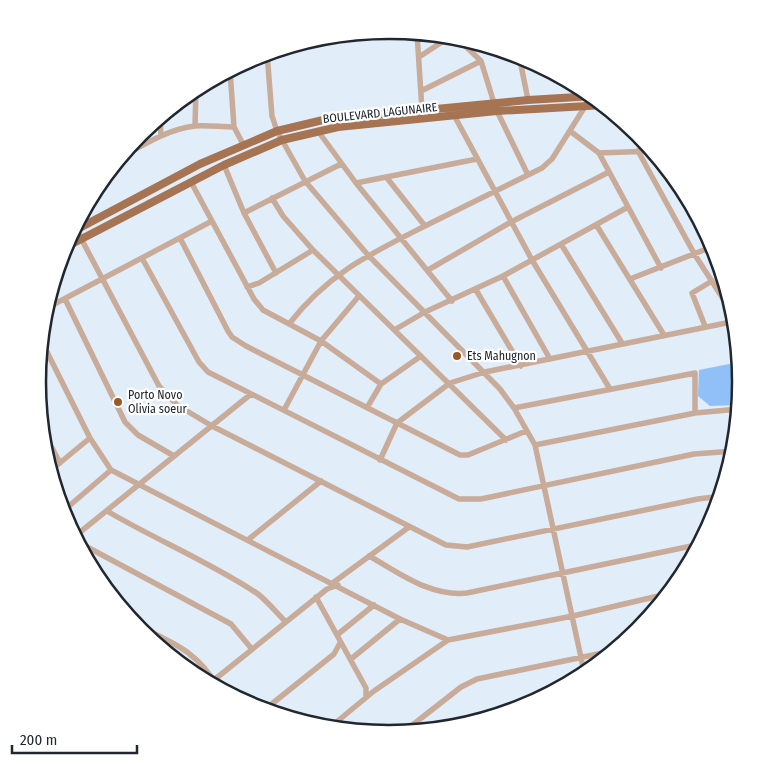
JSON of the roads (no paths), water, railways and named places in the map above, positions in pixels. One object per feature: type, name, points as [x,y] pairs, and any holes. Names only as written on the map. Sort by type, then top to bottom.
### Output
[{"type":"main road","name":"BOULEVARD LAGUNAIRE","points":[[76,242],[224,165],[282,140],[338,127],[455,116],[528,100],[580,97]]},
{"type":"main road","name":"BOULEVARD LAGUNAIRE","points":[[84,224],[200,164],[243,144],[277,131],[323,120],[422,110],[593,106]]},
{"type":"street","points":[[418,40],[422,110]]},
{"type":"street","points":[[419,57],[441,43]]},
{"type":"street","points":[[467,47],[481,61],[496,107],[528,175]]},
{"type":"street","points":[[267,61],[270,107],[277,131],[305,181],[368,255],[485,372],[514,408],[535,445],[583,666]]},
{"type":"street","points":[[421,91],[481,61]]},
{"type":"street","points":[[521,65],[528,100]]},
{"type":"street","points":[[231,78],[234,127],[243,144]]},
{"type":"street","points":[[195,126],[196,99]]},
{"type":"street","points":[[289,324],[308,300],[338,274],[368,255],[542,168],[552,159],[586,106]]},
{"type":"street","points":[[455,116],[532,260],[610,389]]},
{"type":"street","points":[[160,126],[161,136]]},
{"type":"street","points":[[141,145],[161,136],[195,126],[234,127]]},
{"type":"street","points":[[318,132],[400,239],[428,270],[452,301]]},
{"type":"street","points":[[570,132],[599,153],[661,268]]},
{"type":"street","points":[[638,151],[695,254],[723,300]]},
{"type":"street","points":[[599,153],[644,151]]},
{"type":"street","points":[[356,183],[477,159]]},
{"type":"street","points":[[244,213],[341,164]]},
{"type":"street","points":[[224,165],[244,213],[276,273]]},
{"type":"street","points":[[428,270],[511,222],[609,172]]},
{"type":"street","points":[[387,178],[425,226]]},
{"type":"street","points":[[191,182],[263,310],[321,341],[381,384]]},
{"type":"street","points":[[272,198],[283,216],[313,250],[359,296],[396,329],[506,440]]},
{"type":"street","points":[[396,329],[425,312],[503,276],[598,226],[628,207]]},
{"type":"street","points":[[55,304],[212,221]]},
{"type":"street","points":[[598,226],[664,335]]},
{"type":"street","points":[[79,235],[160,386],[177,405],[212,426],[446,545],[460,547],[713,497]]},
{"type":"street","points":[[180,238],[232,337],[246,346],[368,406],[460,455],[468,455],[526,430]]},
{"type":"street","points":[[561,244],[622,343]]},
{"type":"street","points":[[630,279],[706,249]]},
{"type":"street","points":[[248,286],[259,284],[313,250]]},
{"type":"street","points":[[142,258],[204,369],[450,496],[465,501],[694,454],[727,452]]},
{"type":"street","points":[[503,276],[550,359]]},
{"type":"street","points":[[706,326],[692,293],[712,282]]},
{"type":"street","points":[[476,290],[521,366]]},
{"type":"street","points":[[284,410],[321,341],[359,296]]},
{"type":"street","points":[[65,299],[128,427],[144,439],[174,456]]},
{"type":"street","points":[[380,460],[397,422],[450,383],[485,372],[728,322]]},
{"type":"street","points":[[47,352],[90,438],[111,470],[333,582],[400,619],[448,640]]},
{"type":"street","points":[[368,406],[381,384],[421,356]]},
{"type":"street","points":[[514,408],[695,372],[694,413]]},
{"type":"street","points":[[80,532],[251,394]]},
{"type":"street","points":[[535,445],[694,413],[732,410]]},
{"type":"street","points":[[56,466],[90,438]]},
{"type":"street","points":[[52,447],[60,463]]},
{"type":"street","points":[[69,506],[111,470]]},
{"type":"street","points":[[249,539],[320,481]]},
{"type":"street","points":[[107,511],[157,540],[191,555],[257,594],[282,620]]},
{"type":"street","points":[[216,678],[282,620],[327,589],[333,582],[409,527]]},
{"type":"street","points":[[369,556],[429,589],[448,595],[692,546]]},
{"type":"street","points":[[88,548],[231,624],[251,648]]},
{"type":"street","points":[[327,589],[333,582]]},
{"type":"street","points":[[336,722],[374,691],[448,640],[573,616],[660,595]]},
{"type":"street","points":[[316,597],[366,688],[366,698]]},
{"type":"street","points":[[337,635],[374,605]]},
{"type":"street","points":[[351,659],[400,619]]},
{"type":"street","points":[[155,634],[182,647],[208,672],[215,672],[220,675]]},
{"type":"street","points":[[271,705],[334,654],[340,643]]},
{"type":"street","points":[[334,654],[345,651]]},
{"type":"street","points":[[411,726],[461,687],[477,678],[601,654]]},
{"type":"street","points":[[366,688],[374,691]]},
{"type":"place","name":"Ets Mahugnon","points":[[457,356]]},
{"type":"place","name":"Porto Novo Olivia soeur","points":[[118,402]]}]
